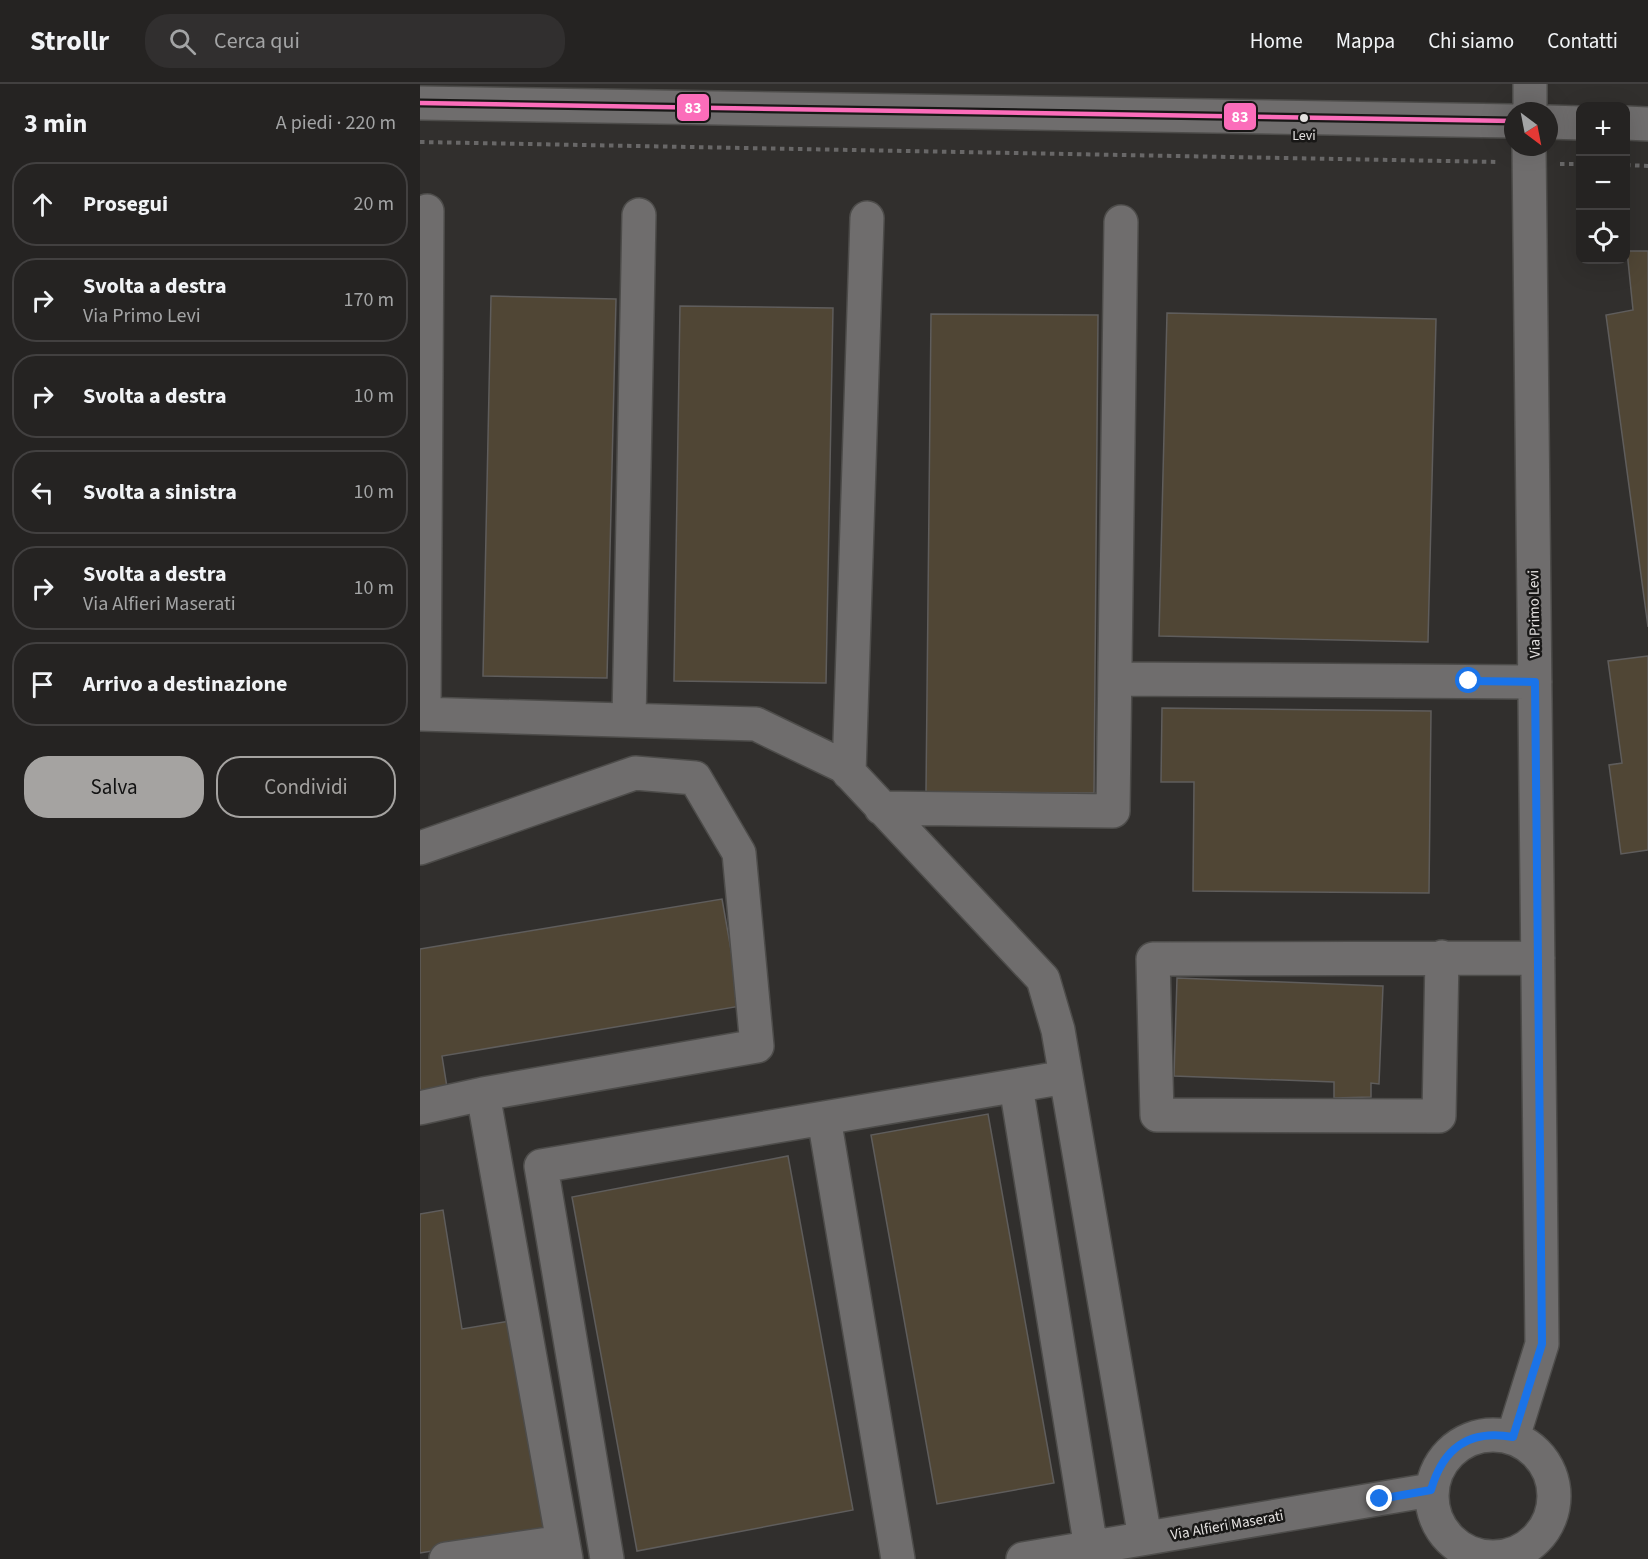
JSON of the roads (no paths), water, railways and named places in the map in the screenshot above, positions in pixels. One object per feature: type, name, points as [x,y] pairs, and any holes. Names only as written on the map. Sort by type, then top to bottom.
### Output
[{"type":"street","points":[[1530,84],[1530,102]]},
{"type":"street","points":[[420,104],[1504,121]]},
{"type":"street","points":[[1558,122],[1576,123]]},
{"type":"street","points":[[1630,123],[1648,124]]},
{"type":"street","name":"Via Primo Levi","points":[[1513,1437],[1542,1344],[1529,156]]},
{"type":"street","points":[[427,212],[422,714],[756,724],[843,766],[1043,979],[1058,1030],[1145,1538]]},
{"type":"street","points":[[629,720],[639,215]]},
{"type":"street","points":[[849,773],[867,218]]},
{"type":"street","points":[[881,808],[1113,811],[1121,222]]},
{"type":"street","points":[[1115,679],[1535,682]]},
{"type":"street","points":[[420,848],[635,773],[695,778],[739,853],[757,1046],[483,1094],[420,1108]]},
{"type":"street","points":[[1442,957],[1439,1116],[1157,1115],[1153,959],[1442,957],[1538,958]]},
{"type":"street","points":[[607,1559],[541,1166],[1066,1077]]},
{"type":"street","points":[[1016,1086],[1091,1548]]},
{"type":"street","points":[[446,1559],[564,1550],[483,1094]]},
{"type":"street","points":[[824,1118],[898,1559]]},
{"type":"street","points":[[1496,1434],[1513,1437],[1530,1447],[1547,1466],[1550,1474],[1555,1490],[1548,1546],[1524,1549],[1501,1558],[1472,1554],[1447,1538],[1435,1518],[1431,1490],[1437,1470],[1456,1446],[1468,1439],[1496,1434]]},
{"type":"street","name":"Via Alfieri Maserati","points":[[1023,1559],[1431,1490]]},
{"type":"place","name":"Levi","points":[[1304,118]]}]
